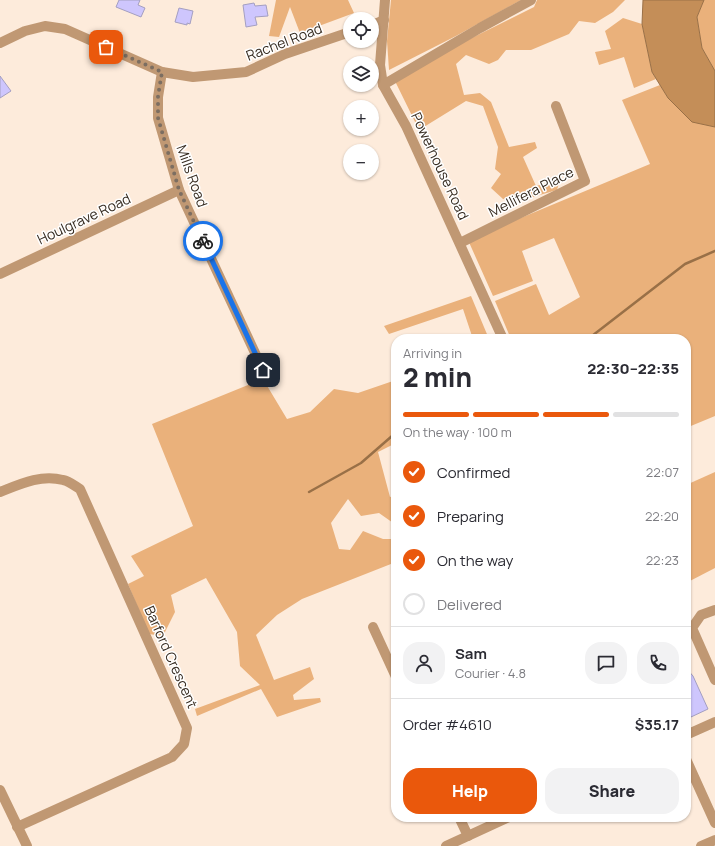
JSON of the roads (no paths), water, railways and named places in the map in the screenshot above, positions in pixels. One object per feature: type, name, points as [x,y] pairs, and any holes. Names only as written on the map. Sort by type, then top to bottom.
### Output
[{"type":"street","name":"Powerhouse Road","points":[[385,0],[380,65],[383,85],[406,126],[501,334]]},
{"type":"street","points":[[383,85],[531,0]]},
{"type":"street","points":[[379,22],[384,20]]},
{"type":"street","name":"Rachel Road","points":[[0,43],[25,31],[45,26],[65,28],[162,72],[193,77],[246,72],[285,54],[343,34]]},
{"type":"street","name":"Mills Road","points":[[162,72],[158,96],[158,118],[179,190],[263,370]]},
{"type":"street","name":"Mellifera Place","points":[[460,242],[585,181],[556,106]]},
{"type":"street","name":"Houlgrave Road","points":[[0,274],[179,190]]},
{"type":"street","name":"Barford Crescent","points":[[0,492],[27,481],[47,477],[64,480],[80,489],[188,728],[184,744],[172,757],[17,827]]},
{"type":"street","points":[[715,610],[701,615],[692,628],[715,680]]},
{"type":"street","points":[[373,628],[391,666]]},
{"type":"street","points":[[691,733],[715,722]]},
{"type":"street","points":[[691,770],[715,823]]},
{"type":"street","points":[[0,790],[17,827],[28,846]]},
{"type":"street","points":[[461,822],[468,836]]},
{"type":"street","points":[[446,846],[498,822]]},
{"type":"street","points":[[701,846],[715,840]]},
{"type":"waterway","points":[[594,334],[685,264],[715,251]]},
{"type":"waterway","points":[[309,492],[361,463],[391,437]]}]
